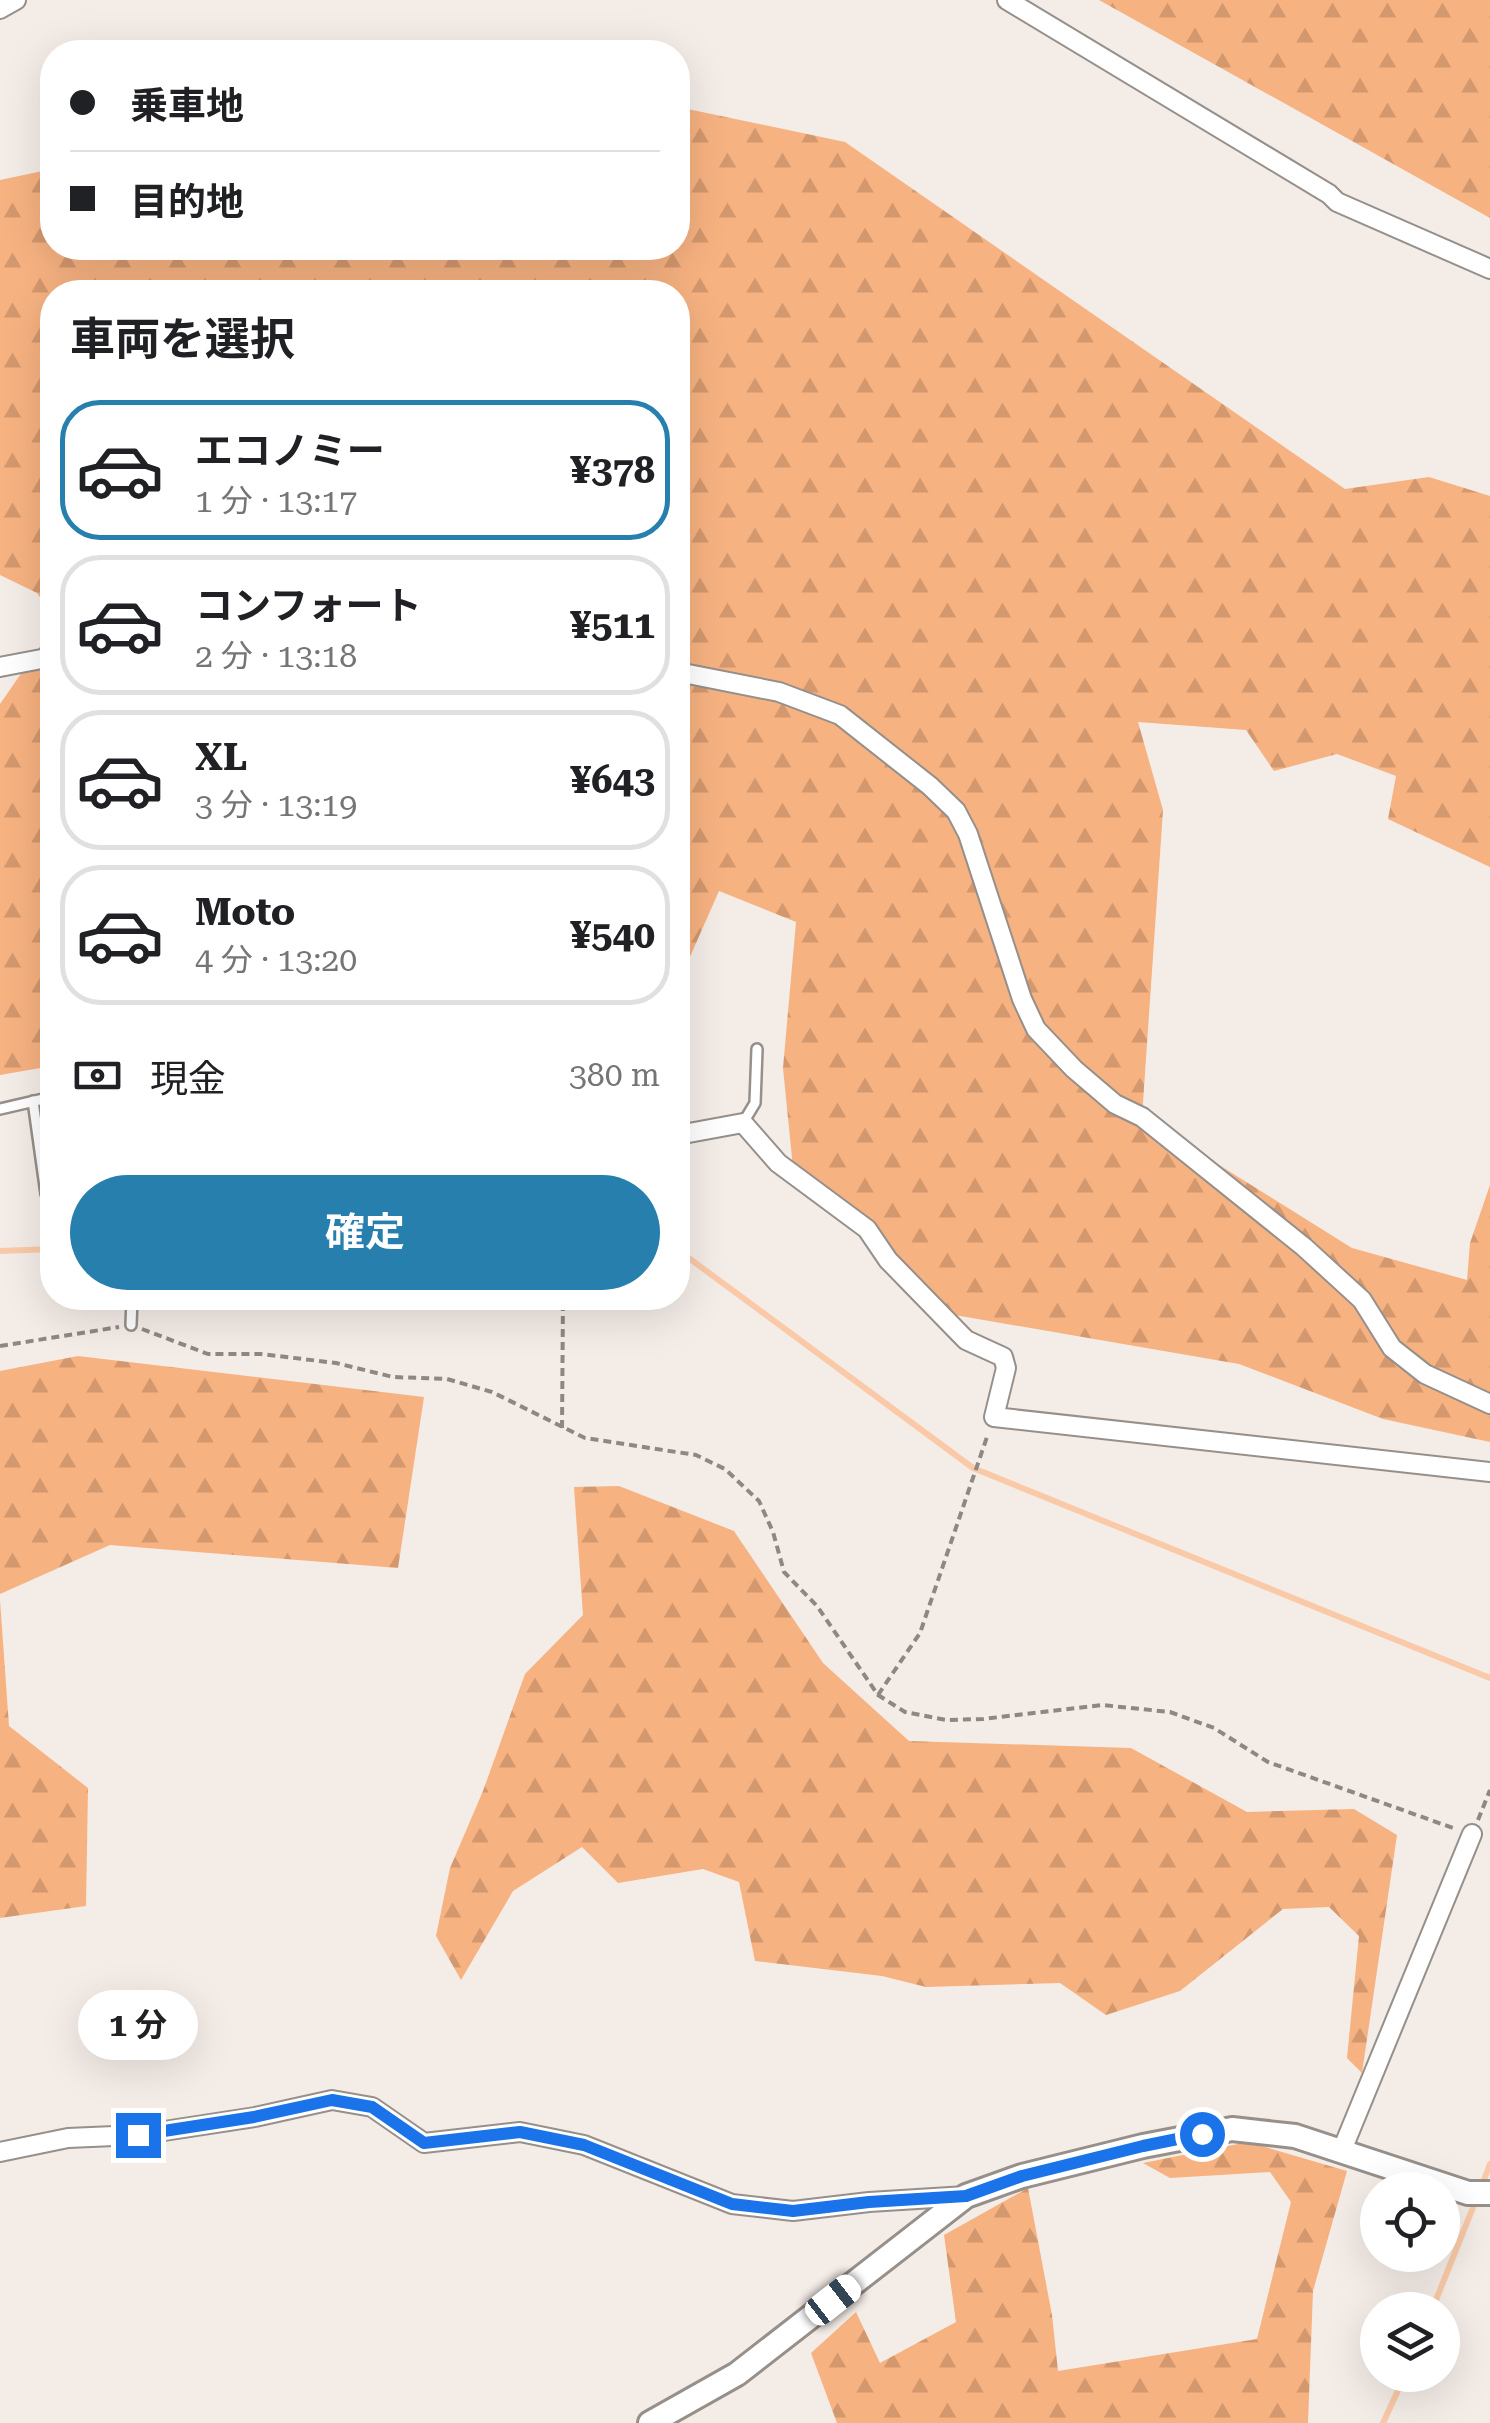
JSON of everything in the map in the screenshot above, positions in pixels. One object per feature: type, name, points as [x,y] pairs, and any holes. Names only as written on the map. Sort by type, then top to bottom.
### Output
[{"type":"street","points":[[0,9],[16,0]]},
{"type":"street","points":[[1007,0],[1337,202],[1490,269]]},
{"type":"street","points":[[0,667],[40,659]]},
{"type":"street","points":[[690,674],[779,692],[840,715],[930,786],[956,811],[968,834],[1022,999],[1036,1029],[1074,1070],[1115,1104],[1142,1117],[1318,1260],[1362,1300],[1392,1348],[1425,1374],[1490,1404]]},
{"type":"street","points":[[690,1133],[743,1122],[778,1163],[867,1229],[902,1275],[966,1340],[1003,1357],[1006,1368],[994,1416],[1490,1472]]},
{"type":"street","points":[[1342,2150],[1472,1834]]},
{"type":"street","points":[[0,2152],[68,2138],[158,2132],[332,2100],[372,2107],[424,2143],[520,2132],[584,2145],[732,2204],[793,2211],[966,2196],[1022,2176],[1232,2129],[1295,2136],[1468,2193],[1490,2193]]},
{"type":"street","points":[[650,2423],[737,2374],[966,2196]]},
{"type":"lane","points":[[743,1122],[755,1104],[757,1049]]},
{"type":"lane","points":[[0,1108],[40,1100]]},
{"type":"lane","points":[[32,1101],[40,1154]]},
{"type":"lane","points":[[131,1325],[132,1310]]},
{"type":"path","points":[[562,1310],[562,1428]]},
{"type":"path","points":[[0,1346],[131,1325],[208,1354],[261,1354],[336,1362],[393,1377],[447,1380],[492,1392],[585,1438],[696,1456],[725,1468],[759,1501],[784,1572],[817,1606],[878,1695],[905,1712],[946,1720],[1102,1705],[1170,1712],[1214,1728],[1268,1762],[1472,1834],[1490,1790]]},
{"type":"path","points":[[878,1695],[920,1633],[994,1416]]},
{"type":"green space","points":[[1099,0],[1490,0],[1490,218]]},
{"type":"green space","points":[[690,110],[845,142],[1345,489],[1429,477],[1490,496],[1490,867],[1388,819],[1396,776],[1337,754],[1274,771],[1246,730],[1138,722],[1163,810],[1142,1117],[1352,1248],[1467,1280],[1470,1243],[1490,1185],[1490,1442],[1383,1419],[1239,1364],[949,1314],[793,1168],[783,1068],[796,922],[719,891],[690,957],[690,280],[40,280],[40,597],[0,575],[0,180],[40,172],[40,260],[690,260]]},
{"type":"green space","points":[[40,646],[40,1068],[0,1075],[0,704]]},
{"type":"green space","points":[[78,1356],[424,1397],[398,1568],[110,1545],[0,1594],[0,1371]]},
{"type":"green space","points":[[619,1486],[734,1531],[823,1663],[909,1741],[1131,1748],[1247,1812],[1354,1809],[1397,1835],[1362,2073],[1347,2058],[1359,1936],[1329,1907],[1283,1909],[1180,1991],[1106,2015],[1060,1983],[926,1987],[882,1976],[755,1961],[739,1882],[703,1869],[618,1883],[582,1847],[513,1891],[461,1980],[436,1936],[450,1868],[483,1791],[525,1674],[583,1615],[574,1487]]},
{"type":"green space","points":[[0,1600],[9,1726],[88,1788],[86,1906],[0,1918]]},
{"type":"green space","points":[[1248,2142],[1347,2171],[1313,2291],[1308,2423],[837,2423],[811,2353],[856,2312],[880,2363],[956,2322],[944,2235],[1028,2188],[1052,2315],[1058,2371],[1257,2339],[1291,2202],[1270,2172],[1170,2178],[1143,2163]]},
{"type":"waterway","points":[[0,1251],[40,1249]]},
{"type":"waterway","points":[[690,1259],[973,1468],[1490,1678]]},
{"type":"waterway","points":[[1481,2188],[1490,2164]]},
{"type":"waterway","points":[[1439,2292],[1476,2200]]},
{"type":"waterway","points":[[1383,2423],[1397,2392]]},
{"type":"route","points":[[138,2135],[332,2100],[372,2107],[424,2143],[520,2132],[584,2145],[732,2204],[793,2211],[966,2196],[1022,2176],[1202,2134]]}]
